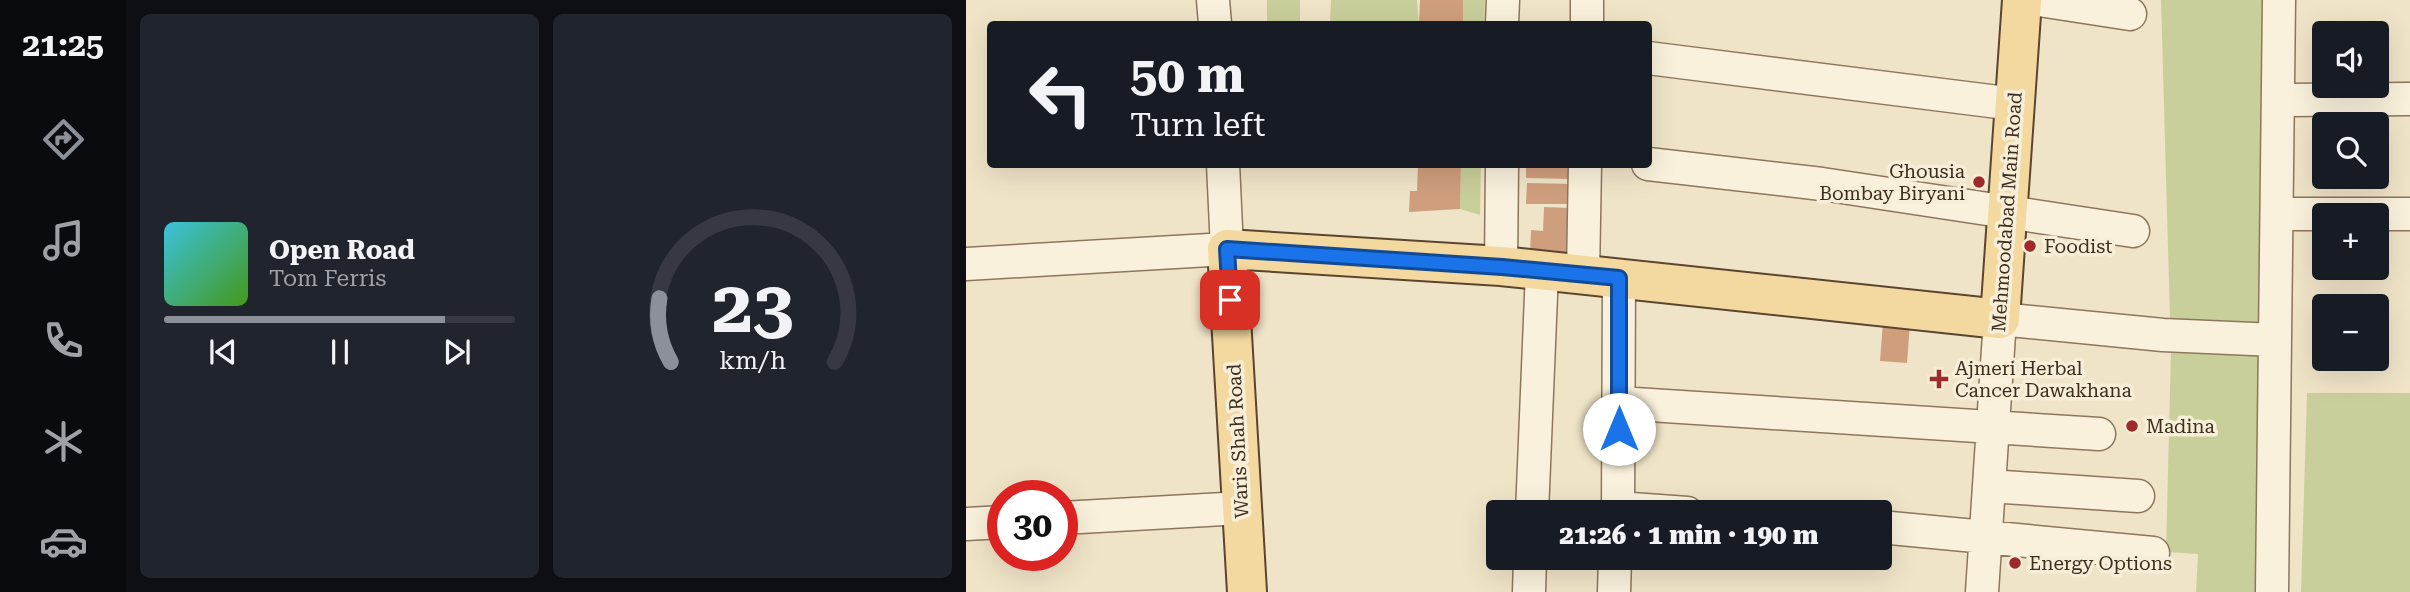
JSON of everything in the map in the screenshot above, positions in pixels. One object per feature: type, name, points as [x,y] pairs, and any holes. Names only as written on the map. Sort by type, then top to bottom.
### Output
[{"type":"main road","name":"Mehmoodabad Main Road","points":[[2000,318],[2022,0]]},
{"type":"main road","points":[[1227,249],[1502,267],[2000,318]]},
{"type":"main road","name":"Waris Shah Road","points":[[1227,249],[1247,592]]},
{"type":"street","points":[[1213,0],[1215,21]]},
{"type":"street","points":[[1502,21],[1503,0]]},
{"type":"street","points":[[1587,0],[1587,21]]},
{"type":"street","points":[[2039,0],[2130,14]]},
{"type":"street","points":[[2272,592],[2278,0]]},
{"type":"street","points":[[1652,59],[2014,104]]},
{"type":"street","points":[[2278,100],[2410,99]]},
{"type":"street","points":[[1652,164],[1822,184],[2133,230]]},
{"type":"street","name":"Waris Shah Road","points":[[1223,168],[1227,249]]},
{"type":"street","points":[[1502,168],[1502,267]]},
{"type":"street","points":[[1585,168],[1619,403],[1618,500]]},
{"type":"street","points":[[2277,214],[2410,214]]},
{"type":"street","points":[[966,264],[1227,249]]},
{"type":"street","points":[[1533,500],[1542,271]]},
{"type":"street","points":[[2000,318],[2163,335],[2275,340]]},
{"type":"street","name":"Mehmoodabad Main Road","points":[[1982,592],[2000,318]]},
{"type":"street","points":[[1619,403],[2099,434]]},
{"type":"street","points":[[1989,486],[2138,496]]},
{"type":"street","points":[[1078,517],[1242,508]]},
{"type":"street","points":[[966,524],[987,523]]},
{"type":"street","points":[[1892,528],[2153,553]]},
{"type":"street","points":[[1529,592],[1530,570]]},
{"type":"street","points":[[1614,592],[1615,570]]},
{"type":"green space","points":[[1267,0],[1300,0],[1300,21],[1267,21]]},
{"type":"green space","points":[[1331,0],[1417,0],[1419,21],[1330,21]]},
{"type":"green space","points":[[1463,0],[1485,0],[1484,21],[1463,21]]},
{"type":"green space","points":[[2161,0],[2267,0],[2271,328],[2170,319]]},
{"type":"green space","points":[[1461,168],[1481,168],[1480,215],[1460,209]]},
{"type":"green space","points":[[2171,349],[2262,353],[2258,592],[2196,592],[2198,554],[2166,552]]},
{"type":"green space","points":[[2307,393],[2410,393],[2410,592],[2301,592]]},
{"type":"building","points":[[1420,0],[1463,0],[1463,21],[1419,21]]},
{"type":"building","points":[[1418,168],[1461,168],[1460,209],[1409,212],[1410,191],[1417,191]]},
{"type":"building","points":[[1526,168],[1573,168],[1572,179],[1526,178]]},
{"type":"building","points":[[1527,183],[1573,184],[1573,204],[1526,204]]},
{"type":"building","points":[[1544,207],[1571,208],[1572,257],[1530,255],[1531,230],[1543,231]]},
{"type":"building","points":[[1883,321],[1910,323],[1907,363],[1880,361]]},
{"type":"place","name":"Ghousia Bombay Biryani","points":[[1979,182]]},
{"type":"place","name":"Foodist","points":[[2030,246]]},
{"type":"place","name":"Ajmeri Herbal Cancer Dawakhana","points":[[1939,379]]},
{"type":"place","name":"Madina","points":[[2132,426]]},
{"type":"place","name":"Energy Options","points":[[2015,563]]},
{"type":"route","points":[[1230,300],[1227,249],[1502,267],[1619,278],[1619,429]]}]
